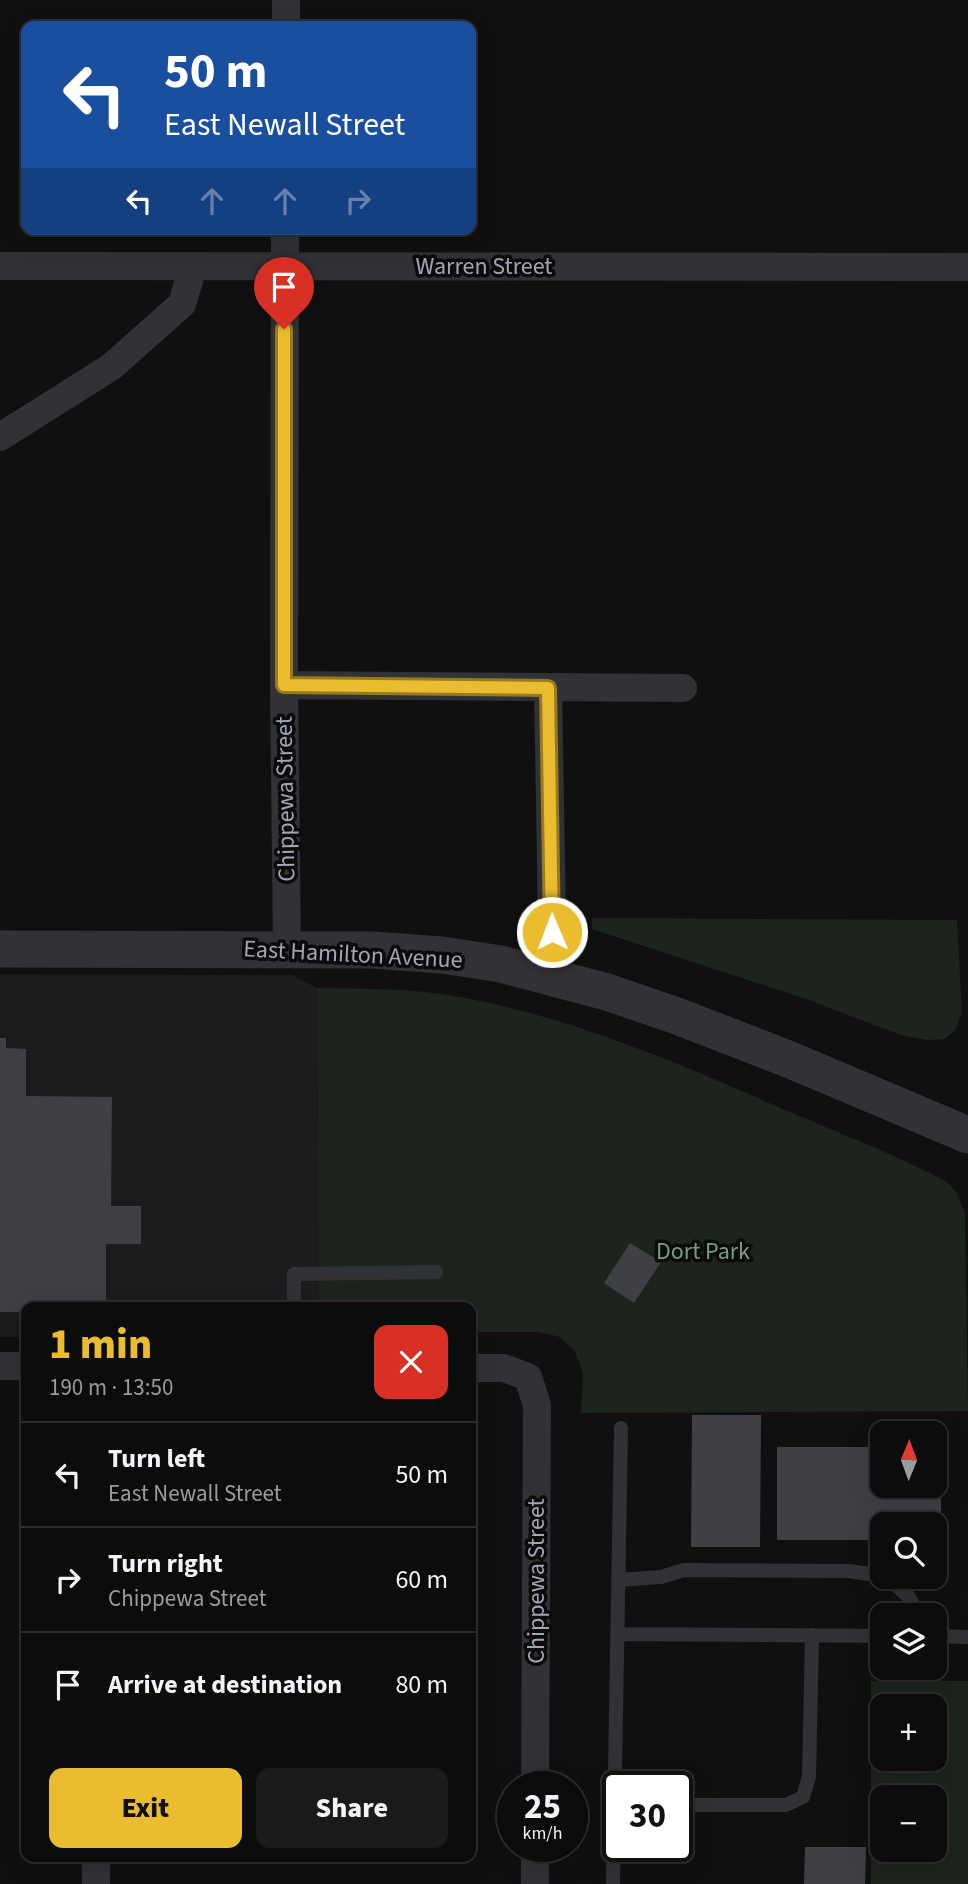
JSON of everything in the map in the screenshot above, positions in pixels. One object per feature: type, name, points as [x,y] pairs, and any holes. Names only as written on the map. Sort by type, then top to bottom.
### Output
[{"type":"street","points":[[286,0],[286,21]]},
{"type":"street","name":"Chippewa Street","points":[[285,235],[284,685],[287,949]]},
{"type":"street","name":"Warren Street","points":[[0,266],[968,267]]},
{"type":"street","points":[[0,437],[111,367],[182,304],[193,267]]},
{"type":"street","points":[[284,685],[683,688]]},
{"type":"street","points":[[548,688],[552,977]]},
{"type":"street","name":"East Hamilton Avenue","points":[[0,949],[372,950],[442,955],[501,964],[677,1016],[788,1059],[968,1135]]},
{"type":"street","points":[[0,1366],[21,1366]]},
{"type":"street","name":"Chippewa Street","points":[[476,1368],[504,1368],[528,1377],[537,1405],[536,1771]]},
{"type":"street","points":[[96,1862],[96,1884]]},
{"type":"street","points":[[535,1862],[535,1884]]},
{"type":"lane","points":[[294,1302],[294,1274],[436,1272]]},
{"type":"lane","points":[[616,1771],[621,1428]]},
{"type":"lane","points":[[618,1580],[661,1577],[684,1570],[849,1571],[870,1574]]},
{"type":"lane","points":[[900,1589],[912,1603]]},
{"type":"lane","points":[[617,1634],[870,1636]]},
{"type":"lane","points":[[693,1805],[786,1805],[803,1797],[809,1777],[812,1635]]},
{"type":"lane","points":[[947,1636],[968,1637]]},
{"type":"lane","points":[[612,1884],[613,1862]]},
{"type":"shaded area","points":[[0,974],[292,975],[317,988],[319,1302],[21,1302],[21,1337],[0,1337]]},
{"type":"green space","points":[[592,918],[957,920],[962,1013],[955,1030],[945,1039],[927,1040],[901,1035],[803,998],[592,929]]},
{"type":"green space","name":"Dort Park","points":[[317,988],[442,994],[542,1016],[621,1042],[883,1151],[946,1181],[957,1193],[965,1213],[968,1411],[581,1413],[583,1372],[574,1350],[560,1337],[539,1332],[476,1332],[476,1302],[319,1302]]},
{"type":"green space","points":[[871,1681],[968,1681],[968,1884],[871,1884],[871,1862],[947,1862],[947,1785],[871,1785],[871,1771],[947,1771],[947,1694],[871,1694]]},
{"type":"building","points":[[0,1038],[6,1038],[6,1048],[26,1049],[26,1096],[112,1097],[111,1206],[141,1206],[141,1244],[106,1244],[106,1302],[21,1302],[21,1312],[0,1312]]},
{"type":"building","points":[[630,1243],[661,1262],[634,1303],[604,1283]]},
{"type":"building","points":[[692,1415],[761,1415],[760,1547],[691,1547]]},
{"type":"building","points":[[777,1447],[870,1447],[870,1498],[941,1498],[941,1512],[870,1512],[870,1540],[777,1540]]},
{"type":"building","points":[[805,1847],[866,1847],[865,1884],[804,1884]]},
{"type":"route","points":[[284,329],[284,685],[548,688],[552,932]]}]
